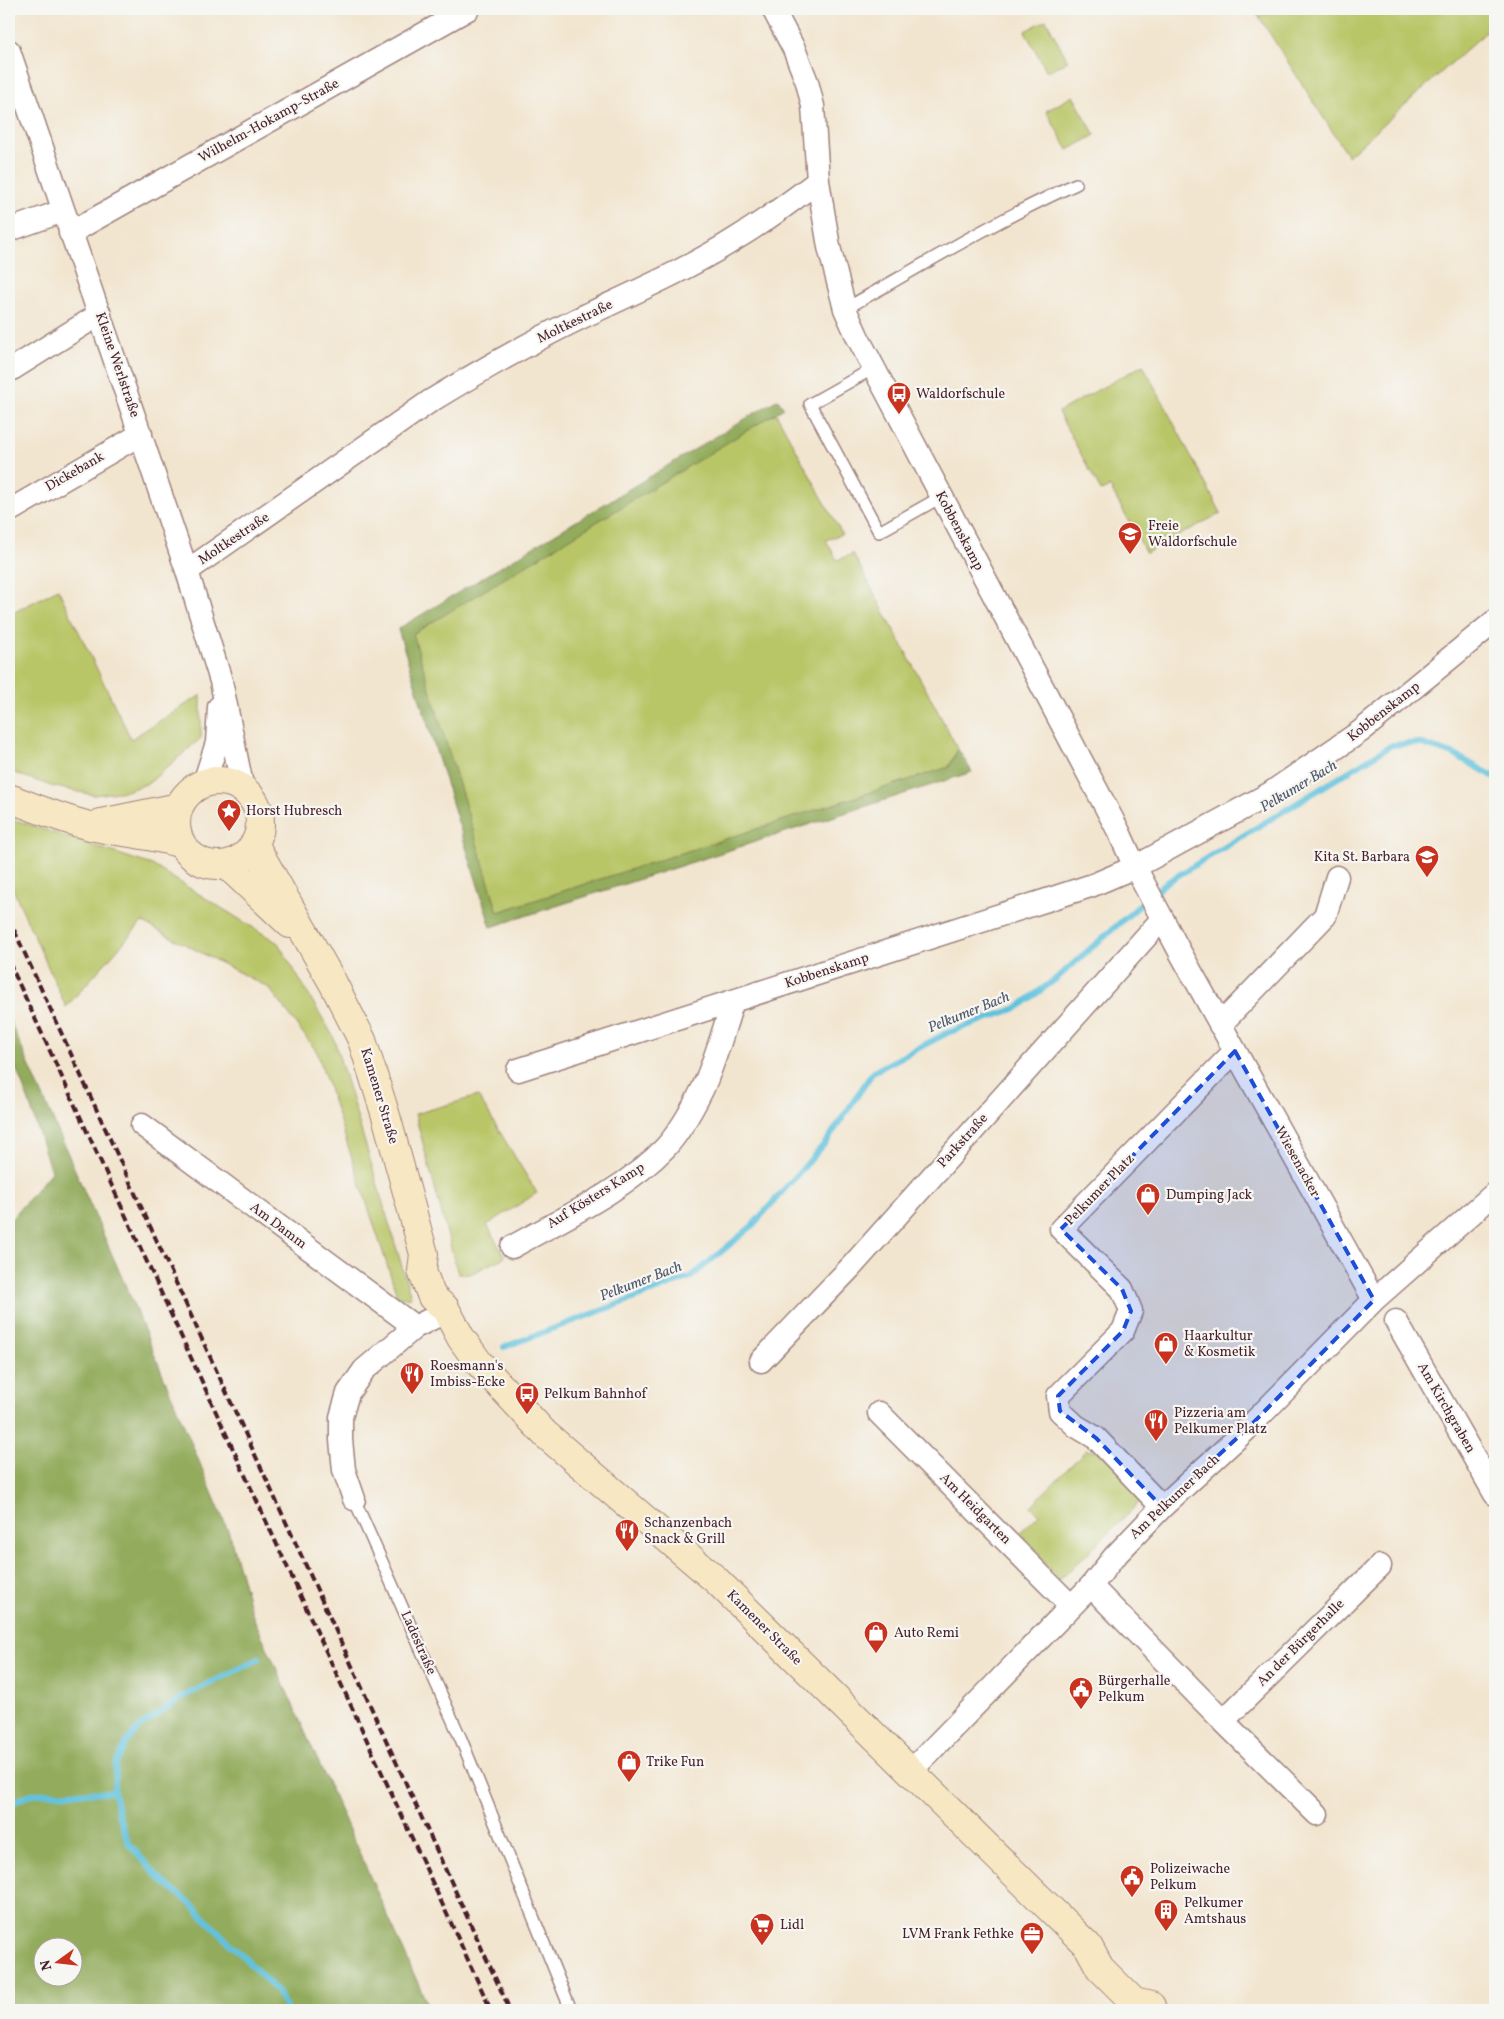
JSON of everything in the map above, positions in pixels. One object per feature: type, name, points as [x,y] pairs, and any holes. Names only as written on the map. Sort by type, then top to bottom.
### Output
[{"type":"main road","points":[[224,782],[235,784],[243,790],[250,796],[258,811],[260,828],[254,844],[243,857],[227,865],[218,866],[200,862],[181,844],[176,830],[179,807],[186,795],[204,783],[224,782]]},
{"type":"main road","points":[[9,798],[68,820],[90,826],[159,837],[181,844]]},
{"type":"main road","points":[[90,826],[179,807]]},
{"type":"main road","name":"Kamener Straße","points":[[254,844],[313,946],[362,1040],[386,1116],[424,1254],[436,1266],[445,1291],[446,1310],[474,1357],[545,1434],[716,1580],[1088,1946],[1100,1968],[1134,2002],[1153,2008]]},
{"type":"main road","name":"Kamener Straße","points":[[227,865],[313,946]]},
{"type":"street","name":"Wilhelm-Hokamp-Straße","points":[[70,233],[468,9]]},
{"type":"street","points":[[773,9],[794,48],[811,98],[816,133],[818,181]]},
{"type":"street","name":"Kleine Werlstraße","points":[[9,50],[187,571],[221,681],[243,790]]},
{"type":"street","name":"Kobbenskamp","points":[[818,181],[829,247],[845,309],[941,497],[1115,824],[1140,877]]},
{"type":"street","name":"Moltkestraße","points":[[187,571],[429,402],[467,378],[578,319],[658,282],[701,259],[740,236],[818,181]]},
{"type":"street","points":[[9,230],[63,211]]},
{"type":"street","points":[[9,371],[100,314]]},
{"type":"street","name":"Dickebank","points":[[9,511],[141,434]]},
{"type":"street","name":"Kobbenskamp","points":[[518,1070],[1093,885],[1140,877],[1269,794],[1361,731],[1495,621]]},
{"type":"street","name":"Kleine Werlstraße","points":[[204,783],[217,743],[221,681]]},
{"type":"street","name":"Wiesenacker","points":[[1140,877],[1374,1300]]},
{"type":"street","points":[[1220,1024],[1325,916],[1337,877]]},
{"type":"street","name":"Parkstraße","points":[[761,1361],[851,1267],[1159,914]]},
{"type":"street","name":"Auf Kösters Kamp","points":[[512,1247],[611,1190],[637,1172],[666,1147],[702,1090],[733,1001]]},
{"type":"street","name":"Pelkumer Platz","points":[[1162,1507],[1096,1438],[1076,1426],[1060,1411],[1058,1396],[1123,1331],[1131,1311],[1122,1288],[1061,1229],[1235,1051]]},
{"type":"street","name":"Am Damm","points":[[142,1125],[414,1327]]},
{"type":"street","name":"Am Pelkumer Bach","points":[[910,1772],[1091,1586],[1114,1556],[1162,1507],[1247,1429],[1374,1300],[1495,1193]]},
{"type":"street","name":"Ladestraße","points":[[354,1499],[344,1470],[340,1440],[341,1417],[348,1392],[364,1370],[414,1327],[446,1310]]},
{"type":"street","name":"Am Kirchgraben","points":[[1396,1322],[1495,1494]]},
{"type":"street","name":"Am Heidgarten","points":[[879,1413],[1071,1606]]},
{"type":"street","name":"An der Bürgerhalle","points":[[1223,1721],[1380,1566]]},
{"type":"street","points":[[1091,1586],[1317,1814]]},
{"type":"lane","points":[[845,309],[1034,203],[1076,184]]},
{"type":"lane","points":[[874,368],[810,404],[879,532],[941,497]]},
{"type":"lane","name":"Ladestraße","points":[[354,1499],[460,1739],[571,2010]]},
{"type":"highlighted area","points":[[1235,1051],[1374,1300],[1247,1429],[1162,1507],[1096,1438],[1060,1411],[1058,1396],[1123,1331],[1131,1311],[1122,1289],[1061,1229]]},
{"type":"green space","points":[[1254,9],[1495,9],[1495,24],[1348,156]]},
{"type":"green space","points":[[1046,20],[1068,61],[1047,72],[1025,31]]},
{"type":"green space","points":[[1073,96],[1095,135],[1068,150],[1046,111]]},
{"type":"green space","points":[[1143,365],[1221,513],[1146,553],[1110,487],[1101,491],[1058,412]]},
{"type":"green space","points":[[778,399],[784,408],[413,634],[498,912],[949,767],[958,749],[972,772],[491,927],[398,629]]},
{"type":"green space","points":[[776,413],[842,534],[826,540],[837,560],[853,554],[958,749],[949,767],[955,777],[491,927],[398,629]]},
{"type":"green space","points":[[58,589],[131,739],[201,695],[201,738],[149,783],[126,791],[94,795],[51,786],[9,771],[9,615]]},
{"type":"green space","points":[[9,818],[152,865],[278,943],[333,1036],[411,1297],[398,1298],[317,1052],[269,988],[142,922],[66,1007],[9,880]]},
{"type":"green space","points":[[9,1019],[127,1289],[229,1533],[252,1614],[430,2010],[9,2010],[9,1222],[51,1172],[29,1102],[9,1050]]},
{"type":"green space","points":[[478,1096],[537,1193],[487,1225],[505,1257],[470,1274],[458,1274],[415,1114]]},
{"type":"green space","points":[[1086,1450],[1102,1452],[1144,1498],[1060,1580],[1017,1535],[1039,1515],[1031,1506]]},
{"type":"waterway","name":"Pelkumer Bach","points":[[504,1347],[691,1277],[752,1226],[827,1141],[873,1072],[947,1033],[1017,1008],[1057,978],[1164,884],[1392,745],[1419,743],[1453,754],[1495,777]]},
{"type":"waterway","points":[[259,1659],[186,1695],[141,1726],[127,1741],[116,1764],[114,1792],[119,1816],[129,1844],[162,1881],[191,1904],[276,1990],[287,2010]]},
{"type":"waterway","name":"Pelkumer Bach","points":[[9,1804],[31,1794],[114,1792]]},
{"type":"railway","points":[[9,919],[510,2010]]},
{"type":"railway","points":[[9,962],[491,2010]]},
{"type":"place","name":"Waldorfschule","points":[[899,415]]},
{"type":"place","name":"Freie Waldorfschule","points":[[1130,555]]},
{"type":"place","name":"Horst Hubresch","points":[[229,832]]},
{"type":"place","name":"Kita St. Barbara","points":[[1427,878]]},
{"type":"place","name":"Dumping Jack","points":[[1148,1216]]},
{"type":"place","name":"Haarkultur & Kosmetik","points":[[1166,1365]]},
{"type":"place","name":"Roesmann's Imbiss-Ecke","points":[[412,1395]]},
{"type":"place","name":"Pelkum Bahnhof","points":[[527,1415]]},
{"type":"place","name":"Pizzeria am Pelkumer Platz","points":[[1156,1442]]},
{"type":"place","name":"Schanzenbach Snack & Grill","points":[[627,1552]]},
{"type":"place","name":"Auto Remi","points":[[876,1654]]},
{"type":"place","name":"Bürgerhalle Pelkum","points":[[1081,1710]]},
{"type":"place","name":"Trike Fun","points":[[629,1783]]},
{"type":"place","name":"Polizeiwache Pelkum","points":[[1132,1898]]},
{"type":"place","name":"Pelkumer Amtshaus","points":[[1166,1932]]},
{"type":"place","name":"Lidl","points":[[762,1946]]},
{"type":"place","name":"LVM Frank Fethke","points":[[1032,1955]]}]
